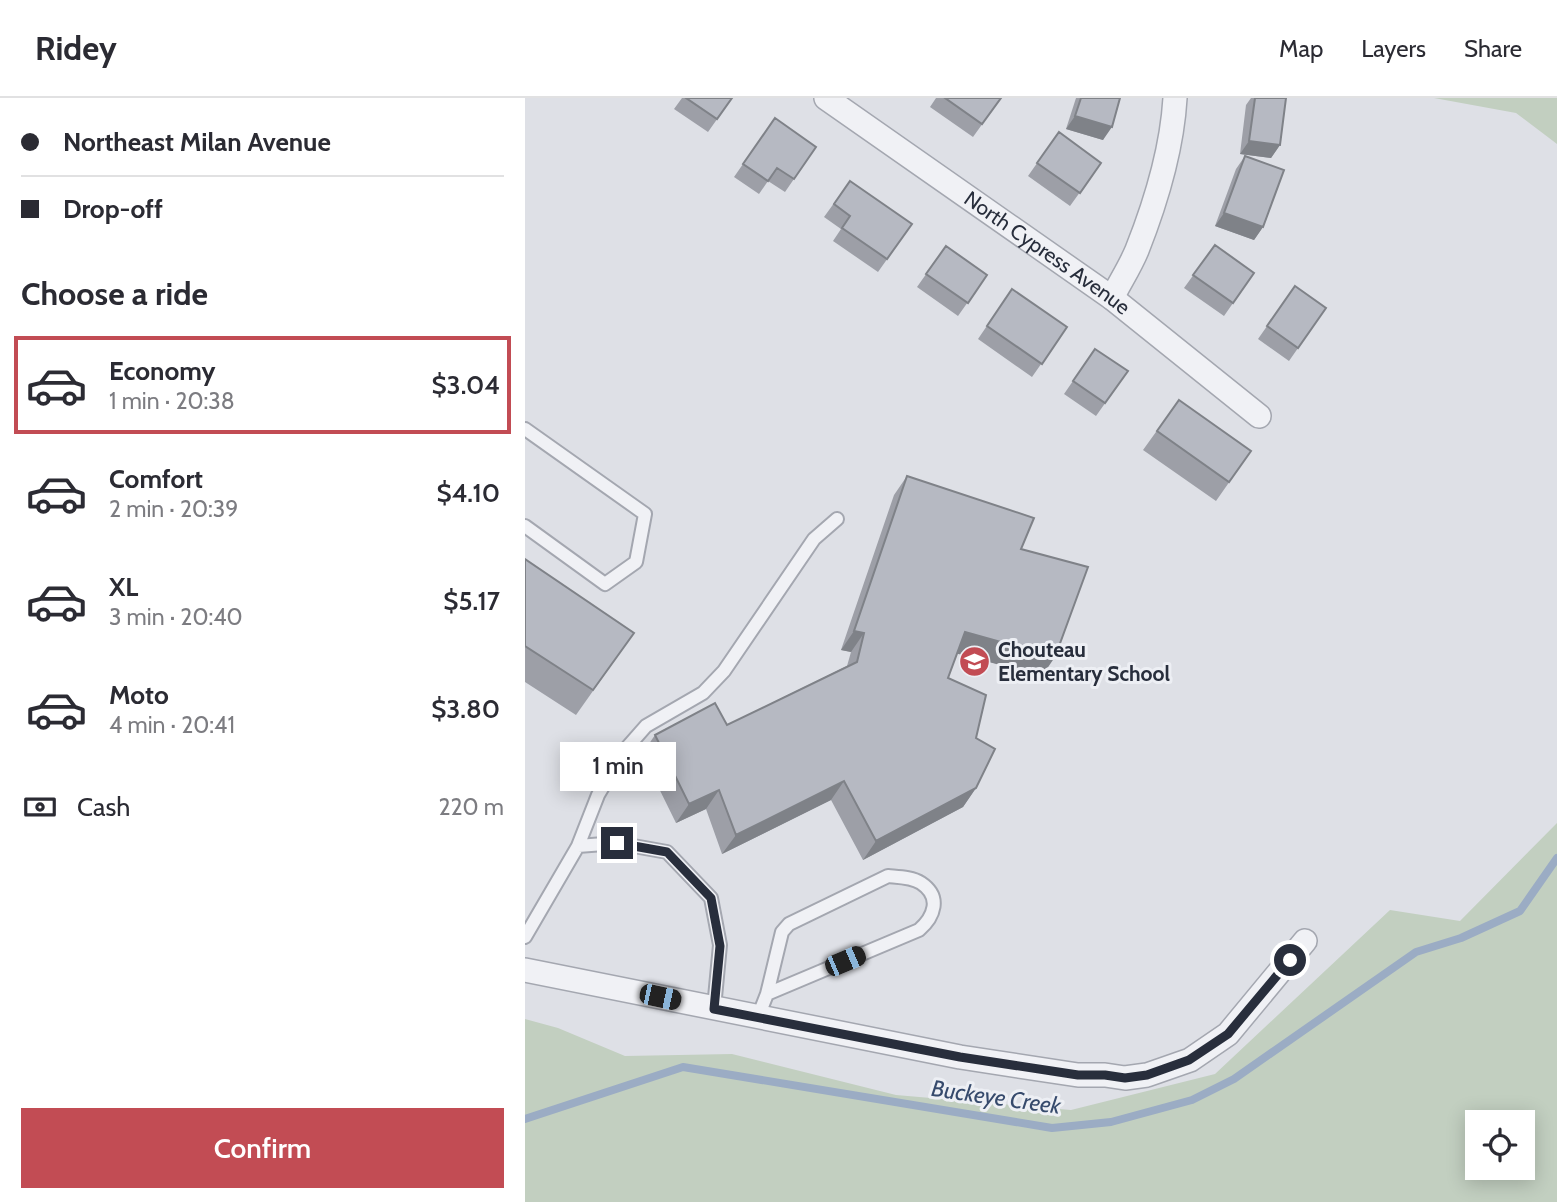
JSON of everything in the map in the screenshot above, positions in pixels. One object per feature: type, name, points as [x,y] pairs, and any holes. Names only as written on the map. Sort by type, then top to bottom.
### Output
[{"type":"street","name":"North Cypress Avenue","points":[[826,98],[1112,298],[1259,416]]},
{"type":"street","points":[[1112,298],[1136,252],[1154,204],[1167,154],[1175,98]]},
{"type":"street","points":[[525,970],[960,1057],[1078,1075],[1125,1078],[1147,1075],[1189,1060],[1228,1034],[1305,941]]},
{"type":"lane","points":[[525,429],[645,514],[636,562],[605,584],[525,526]]},
{"type":"lane","points":[[525,937],[578,846],[598,795],[624,751],[646,726],[703,693],[724,671],[814,539],[837,519]]},
{"type":"lane","points":[[578,846],[617,843],[667,852],[711,898],[720,946],[714,1009]]},
{"type":"lane","points":[[758,1017],[767,994],[782,932],[789,923],[888,876],[921,883],[932,895],[934,908],[930,921],[919,930],[767,994]]},
{"type":"green space","points":[[1434,98],[1557,98],[1557,144],[1516,113]]},
{"type":"green space","points":[[1557,823],[1557,1202],[525,1202],[525,1019],[558,1028],[625,1056],[732,1054],[896,1095],[1071,1110],[1215,1074],[1390,910],[1460,921]]},
{"type":"building","points":[[686,98],[732,98],[717,119]]},
{"type":"building","points":[[945,98],[1001,98],[982,124]]},
{"type":"building","points":[[1081,98],[1120,98],[1112,127],[1075,116]]},
{"type":"building","points":[[1255,98],[1286,98],[1280,145],[1249,141]]},
{"type":"building","points":[[775,118],[816,147],[794,179],[777,168],[768,181],[743,164]]},
{"type":"building","points":[[1059,132],[1101,163],[1080,193],[1037,163]]},
{"type":"building","points":[[1245,156],[1284,170],[1263,227],[1224,213]]},
{"type":"building","points":[[850,181],[912,224],[887,259],[842,228],[850,216],[834,204]]},
{"type":"building","points":[[1215,245],[1254,273],[1233,303],[1193,275]]},
{"type":"building","points":[[946,246],[987,275],[968,303],[926,274]]},
{"type":"building","points":[[1295,286],[1326,308],[1298,348],[1267,326]]},
{"type":"building","points":[[1012,289],[1067,327],[1042,364],[987,326]]},
{"type":"building","points":[[1095,349],[1128,371],[1105,403],[1073,381]]},
{"type":"building","points":[[1179,400],[1251,451],[1229,482],[1157,431]]},
{"type":"building","points":[[907,476],[1034,518],[1021,549],[1088,567],[1055,657],[965,632],[948,678],[986,695],[976,738],[995,749],[976,788],[876,841],[844,781],[736,835],[719,790],[689,804],[655,735],[715,703],[727,725],[857,662],[864,633],[854,631]]},
{"type":"building","points":[[525,559],[634,633],[593,690],[525,646]]},
{"type":"waterway","name":"Buckeye Creek","points":[[525,1119],[683,1067],[1052,1128],[1111,1122],[1192,1100],[1234,1079],[1416,952],[1461,938],[1520,911],[1557,858]]},
{"type":"place","name":"Chouteau Elementary School","points":[[975,662]]},
{"type":"route","points":[[617,843],[667,852],[711,898],[720,946],[714,1009],[960,1057],[1078,1075],[1125,1078],[1147,1075],[1189,1060],[1228,1034],[1290,960]]}]
